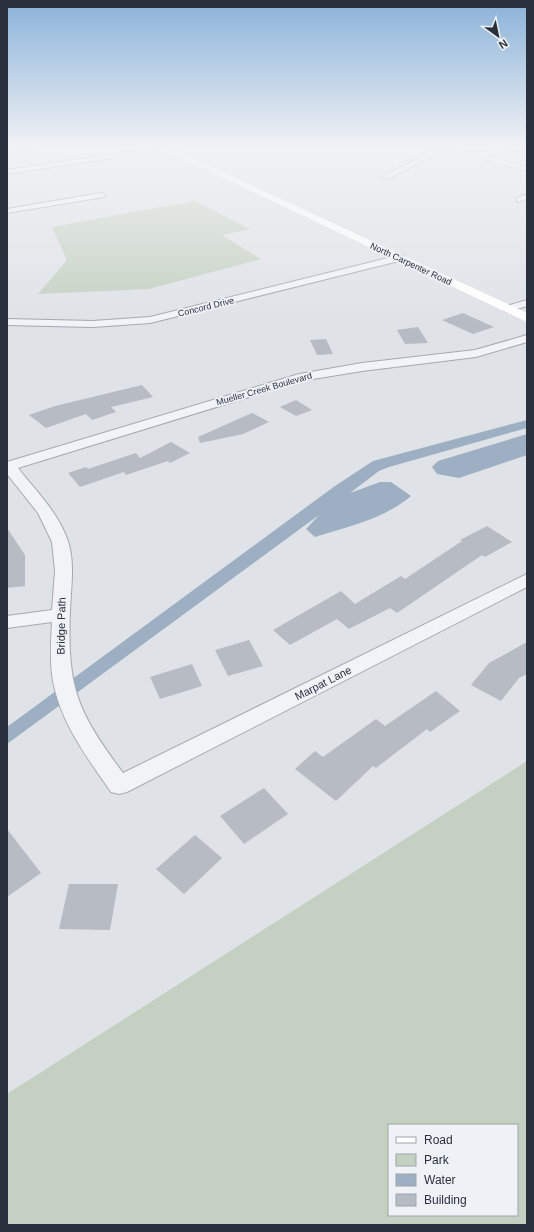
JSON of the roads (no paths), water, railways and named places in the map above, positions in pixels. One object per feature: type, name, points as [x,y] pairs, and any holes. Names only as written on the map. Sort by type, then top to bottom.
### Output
[{"type":"street","points":[[7,211],[39,205]]},
{"type":"street","name":"North Carpenter Road","points":[[287,205],[527,318]]},
{"type":"street","name":"Concord Drive","points":[[7,322],[93,324],[150,320],[400,258]]},
{"type":"street","points":[[507,309],[527,303]]},
{"type":"street","name":"Mueller Creek Boulevard","points":[[8,467],[299,378],[362,367],[476,353],[527,338]]},
{"type":"street","name":"Bridge Path","points":[[8,467],[46,516],[60,542],[63,559],[60,656],[63,683],[72,710],[86,737],[119,785]]},
{"type":"street","name":"Marpat Lane","points":[[119,785],[524,585]]},
{"type":"street","points":[[7,622],[61,615]]},
{"type":"water","points":[[527,420],[527,428],[379,471],[350,493],[380,482],[391,482],[411,496],[389,511],[352,526],[315,537],[306,529],[319,515],[7,744],[7,727],[335,486],[373,461]]},
{"type":"water","points":[[527,434],[527,455],[459,478],[437,474],[432,467],[438,461]]}]
